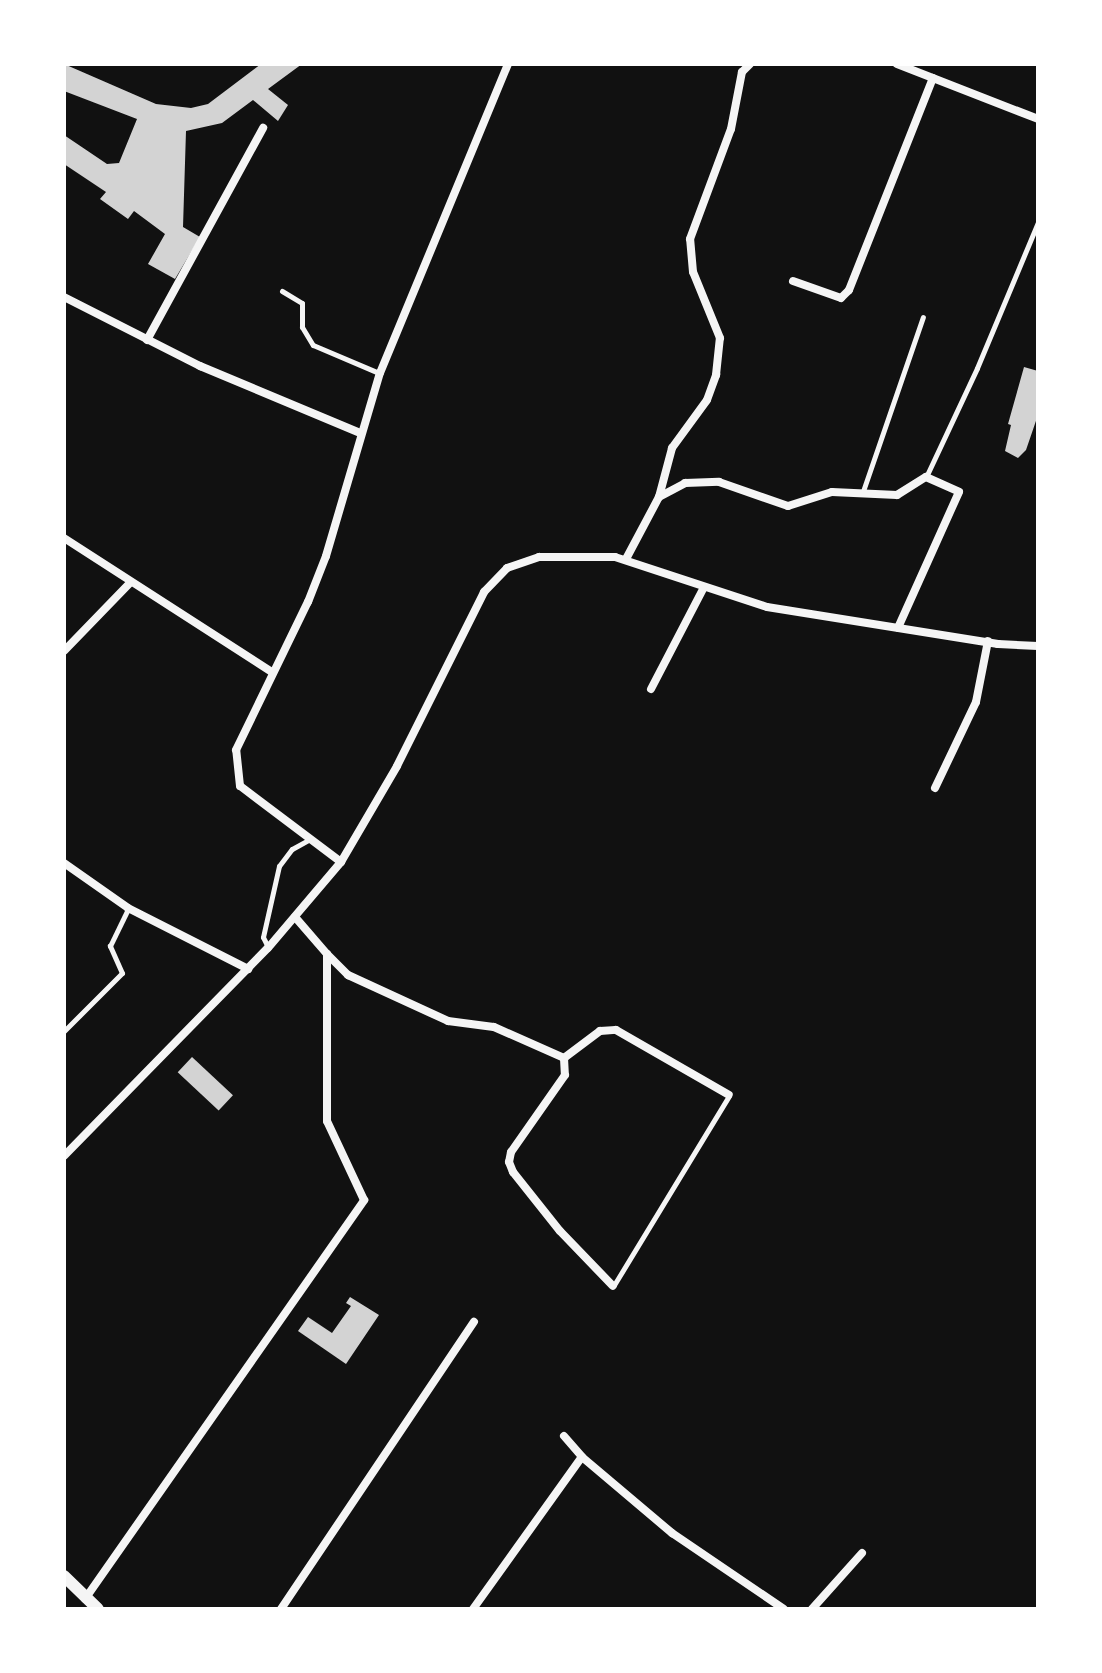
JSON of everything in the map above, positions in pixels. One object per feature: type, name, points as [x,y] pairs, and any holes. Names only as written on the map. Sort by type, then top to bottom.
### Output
[{"type":"street","points":[[341,862],[240,786],[236,750],[308,602],[326,556],[380,373],[508,64]]},
{"type":"street","points":[[626,559],[659,497],[672,448],[707,400],[716,375],[720,338],[693,272],[690,239],[731,129],[742,72],[750,64]]},
{"type":"street","points":[[897,64],[1038,119]]},
{"type":"street","points":[[793,281],[841,298],[849,290],[933,78]]},
{"type":"street","points":[[147,340],[263,128]]},
{"type":"street","points":[[64,297],[147,340],[360,433]]},
{"type":"street","points":[[659,497],[685,483],[719,482],[788,506],[832,492],[897,495],[926,477],[959,492],[898,628]]},
{"type":"street","points":[[64,538],[272,672]]},
{"type":"street","points":[[64,1156],[268,948],[341,862],[397,766],[484,592],[507,568],[539,557],[577,554],[626,559],[703,589],[767,607],[1038,646]]},
{"type":"street","points":[[64,651],[130,583]]},
{"type":"street","points":[[651,689],[703,589]]},
{"type":"street","points":[[935,788],[976,702],[988,641]]},
{"type":"street","points":[[64,863],[128,908],[248,969]]},
{"type":"street","points":[[295,917],[348,975],[448,1021],[494,1027],[564,1058]]},
{"type":"street","points":[[85,1599],[364,1200],[327,1121],[327,954]]},
{"type":"street","points":[[564,1058],[600,1031],[616,1030],[729,1095]]},
{"type":"street","points":[[564,1058],[565,1075],[511,1152],[509,1162],[513,1172],[560,1231],[613,1286]]},
{"type":"street","points":[[281,1609],[474,1322]]},
{"type":"street","points":[[564,1436],[582,1457],[672,1533],[784,1609]]},
{"type":"street","points":[[473,1609],[582,1457]]},
{"type":"street","points":[[812,1609],[862,1553]]},
{"type":"street","points":[[64,1576],[98,1609]]},
{"type":"lane","points":[[926,477],[977,368],[1038,222]]},
{"type":"lane","points":[[282,291],[302,303],[302,327],[313,345],[380,373]]},
{"type":"lane","points":[[862,495],[923,317]]},
{"type":"lane","points":[[268,948],[263,937],[279,866],[292,849],[310,838]]},
{"type":"lane","points":[[64,1031],[122,973],[110,946],[128,908]]},
{"type":"lane","points":[[613,1286],[729,1095]]},
{"type":"building","points":[[64,64],[156,104],[191,108],[208,104],[261,64],[302,64],[268,89],[288,105],[278,121],[253,100],[222,123],[186,131],[183,227],[200,237],[175,279],[148,264],[165,234],[134,211],[128,219],[100,199],[106,192],[64,164],[64,135],[107,164],[119,163],[137,119],[64,91]]},
{"type":"building","points":[[1024,367],[1038,371],[1038,415],[1026,450],[1018,458],[1005,451],[1011,425],[1008,424]]},
{"type":"building","points":[[192,1057],[233,1095],[219,1111],[178,1072]]},
{"type":"building","points":[[350,1297],[379,1315],[346,1364],[298,1331],[308,1317],[332,1333],[351,1306],[346,1303]]}]
